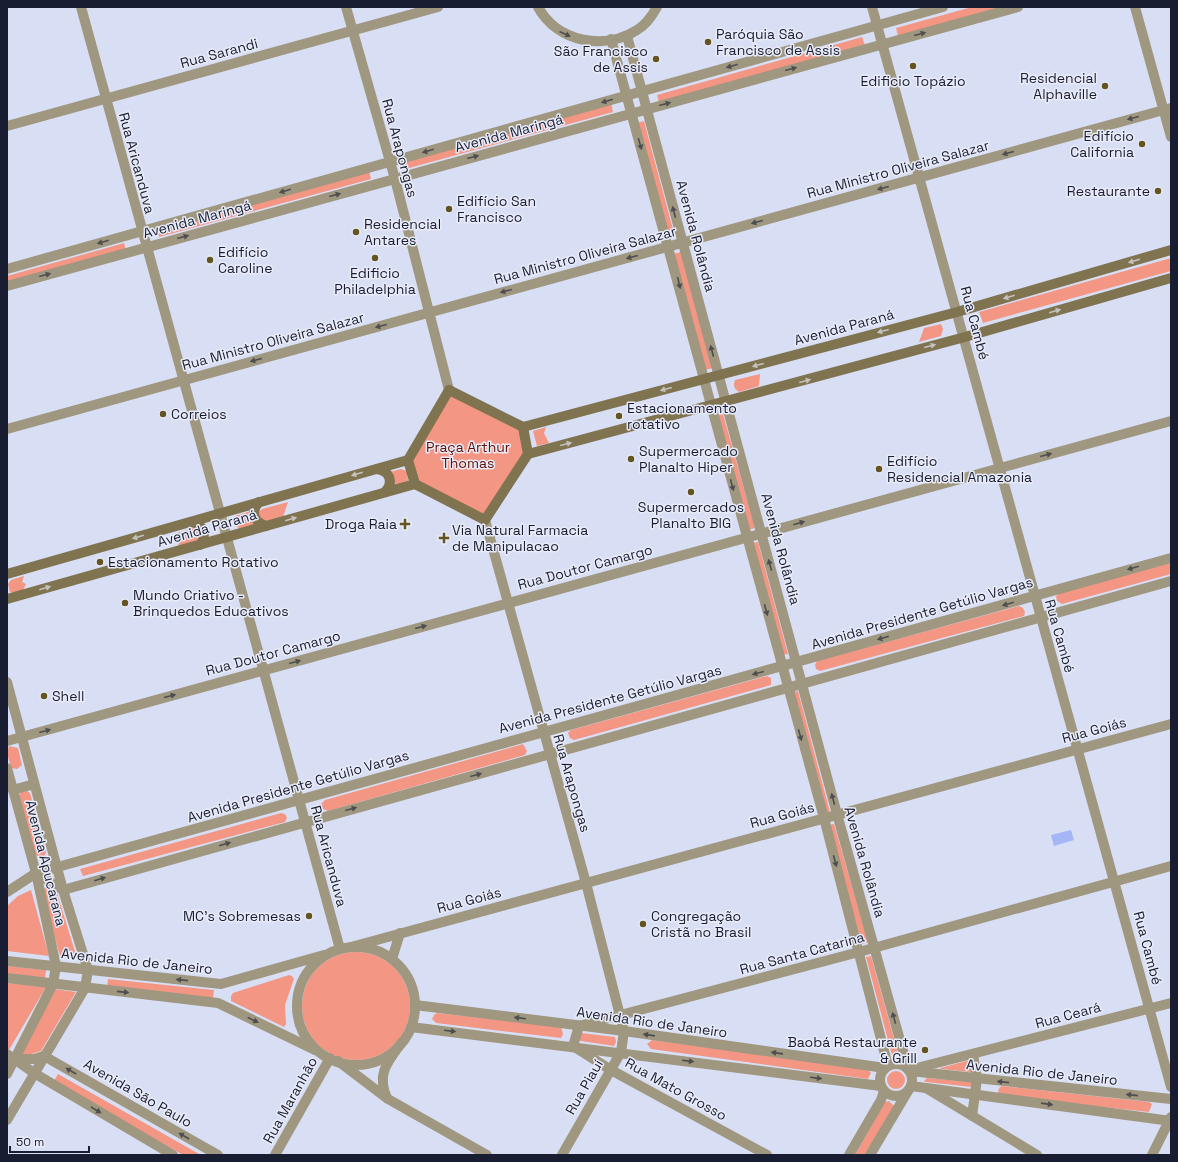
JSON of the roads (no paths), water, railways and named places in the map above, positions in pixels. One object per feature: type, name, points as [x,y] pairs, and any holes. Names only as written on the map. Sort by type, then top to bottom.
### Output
[{"type":"main road","name":"Avenida Paraná","points":[[523,427],[957,312],[1171,250]]},
{"type":"main road","points":[[528,454],[523,427],[449,390],[408,460],[415,484],[485,520],[528,454],[965,337],[1171,278]]},
{"type":"main road","name":"Avenida Paraná","points":[[7,574],[408,460]]},
{"type":"main road","points":[[377,469],[383,470],[388,474],[391,480],[390,487],[386,492]]},
{"type":"main road","name":"Avenida Paraná","points":[[10,596],[200,545],[415,484]]},
{"type":"main road","points":[[259,502],[255,507],[254,513],[260,524],[266,526]]},
{"type":"main road","points":[[192,522],[196,523],[203,530],[204,536],[200,545]]},
{"type":"street","name":"Rua Aricanduva","points":[[81,7],[145,248],[300,801],[336,951]]},
{"type":"street","name":"Rua Arapongas","points":[[346,7],[395,179],[428,313],[449,390]]},
{"type":"street","name":"Rua Sarandi","points":[[7,126],[438,7]]},
{"type":"street","points":[[538,7],[555,29],[567,36],[592,41],[627,36],[645,24],[657,7]]},
{"type":"street","name":"Rua Cambé","points":[[872,7],[965,337],[1040,616],[1116,882],[1171,1087]]},
{"type":"street","name":"Avenida Maringá","points":[[7,269],[943,7]]},
{"type":"street","name":"Avenida Maringá","points":[[7,286],[1018,7]]},
{"type":"street","points":[[1135,7],[1167,109],[1171,137]]},
{"type":"street","name":"Avenida Rolândia","points":[[627,36],[837,814],[909,1070]]},
{"type":"street","name":"Avenida Rolândia","points":[[611,39],[669,246],[710,406],[781,667],[824,818],[887,1067]]},
{"type":"street","name":"Rua Ministro Oliveira Salazar","points":[[7,429],[1167,109]]},
{"type":"street","points":[[315,183],[320,199]]},
{"type":"street","name":"Rua Doutor Camargo","points":[[7,741],[1171,420]]},
{"type":"street","name":"Rua Arapongas","points":[[485,520],[509,603],[549,755],[586,883],[624,1031]]},
{"type":"street","name":"Avenida Presidente Getúlio Vargas","points":[[7,892],[36,873],[300,801],[1171,558]]},
{"type":"street","points":[[36,873],[63,890],[305,821],[803,684],[1040,616],[1171,581]]},
{"type":"street","name":"Avenida Apucarana","points":[[7,682],[63,890],[88,970]]},
{"type":"street","name":"Rua Goiás","points":[[351,947],[1171,724]]},
{"type":"street","name":"Avenida Apucarana","points":[[7,768],[36,873],[56,966],[53,984],[11,1057],[7,1074]]},
{"type":"street","points":[[13,790],[34,784]]},
{"type":"street","name":"Rua Santa Catarina","points":[[579,1026],[875,948],[1171,866]]},
{"type":"street","points":[[392,959],[400,933]]},
{"type":"street","points":[[388,1099],[383,1088],[383,1071],[412,1027],[415,1005],[414,995],[406,975],[392,959],[372,949],[351,947],[336,951],[311,968],[302,983],[298,1000],[299,1018],[309,1041],[388,1099],[487,1155]]},
{"type":"street","name":"Avenida Rio de Janeiro","points":[[7,961],[221,984],[336,951]]},
{"type":"street","points":[[7,1120],[85,988],[88,970]]},
{"type":"street","points":[[7,978],[218,1003],[330,1057],[355,1064],[373,1062],[389,1054],[402,1042]]},
{"type":"street","points":[[218,1003],[221,984]]},
{"type":"street","name":"Rua Ceará","points":[[909,1070],[1171,1002]]},
{"type":"street","name":"Avenida Rio de Janeiro","points":[[415,1005],[624,1031],[887,1067]]},
{"type":"street","points":[[572,1046],[579,1026]]},
{"type":"street","points":[[412,1027],[621,1052],[883,1089],[894,1096],[899,1096],[910,1088]]},
{"type":"street","name":"Rua Piauí","points":[[562,1155],[621,1052],[624,1031]]},
{"type":"street","name":"Rua Mato Grosso","points":[[572,1046],[611,1070],[767,1155]]},
{"type":"street","points":[[972,1116],[977,1079],[973,1054]]},
{"type":"street","points":[[11,1057],[34,1059],[44,1056]]},
{"type":"street","name":"Avenida São Paulo","points":[[44,1056],[218,1155]]},
{"type":"street","points":[[11,1057],[34,1073],[173,1155]]},
{"type":"street","name":"Rua Maranhão","points":[[275,1155],[330,1057]]},
{"type":"street","points":[[849,1155],[882,1100],[883,1089],[880,1076],[887,1067],[896,1064],[909,1070],[912,1076],[910,1088],[870,1155]]},
{"type":"street","name":"Avenida Rio de Janeiro","points":[[909,1070],[977,1079],[1171,1100]]},
{"type":"street","name":"Avenida Rio de Janeiro","points":[[910,1088],[925,1088],[976,1094],[1171,1120]]},
{"type":"street","points":[[925,1088],[1037,1155]]},
{"type":"street","points":[[1152,1155],[1171,1120]]},
{"type":"water","points":[[1071,830],[1074,840],[1054,846],[1051,835]]},
{"type":"place","name":"Paróquia São Francisco de Assis","points":[[708,42]]},
{"type":"place","name":"São Francisco de Assis","points":[[656,59]]},
{"type":"place","name":"Edificio Topázio","points":[[913,66]]},
{"type":"place","name":"Residencial Alphaville","points":[[1105,86]]},
{"type":"place","name":"Edifício California","points":[[1142,144]]},
{"type":"place","name":"Restaurante","points":[[1158,191]]},
{"type":"place","name":"Edifício San Francisco","points":[[449,209]]},
{"type":"place","name":"Residencial Antares","points":[[356,232]]},
{"type":"place","name":"Edificio Philadelphia","points":[[375,258]]},
{"type":"place","name":"Edifício Caroline","points":[[210,260]]},
{"type":"place","name":"Correios","points":[[163,414]]},
{"type":"place","name":"Estacionamento rotativo","points":[[619,416]]},
{"type":"place","name":"Supermercado Planalto Hiper","points":[[631,459]]},
{"type":"place","name":"Edifício Residencial Amazonia","points":[[879,469]]},
{"type":"place","name":"Supermercados Planalto BIG","points":[[691,492]]},
{"type":"place","name":"Droga Raia","points":[[405,524]]},
{"type":"place","name":"Via Natural Farmacia de Manipulacao","points":[[444,538]]},
{"type":"place","name":"Estacionamento Rotativo","points":[[100,562]]},
{"type":"place","name":"Mundo Criativo - Brinquedos Educativos","points":[[125,603]]},
{"type":"place","name":"Shell","points":[[44,696]]},
{"type":"place","name":"MC’s Sobremesas","points":[[309,916]]},
{"type":"place","name":"Congregação Cristã no Brasil","points":[[643,924]]},
{"type":"place","name":"Baobá Restaurante & Grill","points":[[925,1050]]},
{"type":"park label","name":"Praça Arthur Thomas","points":[[468,456]]}]
